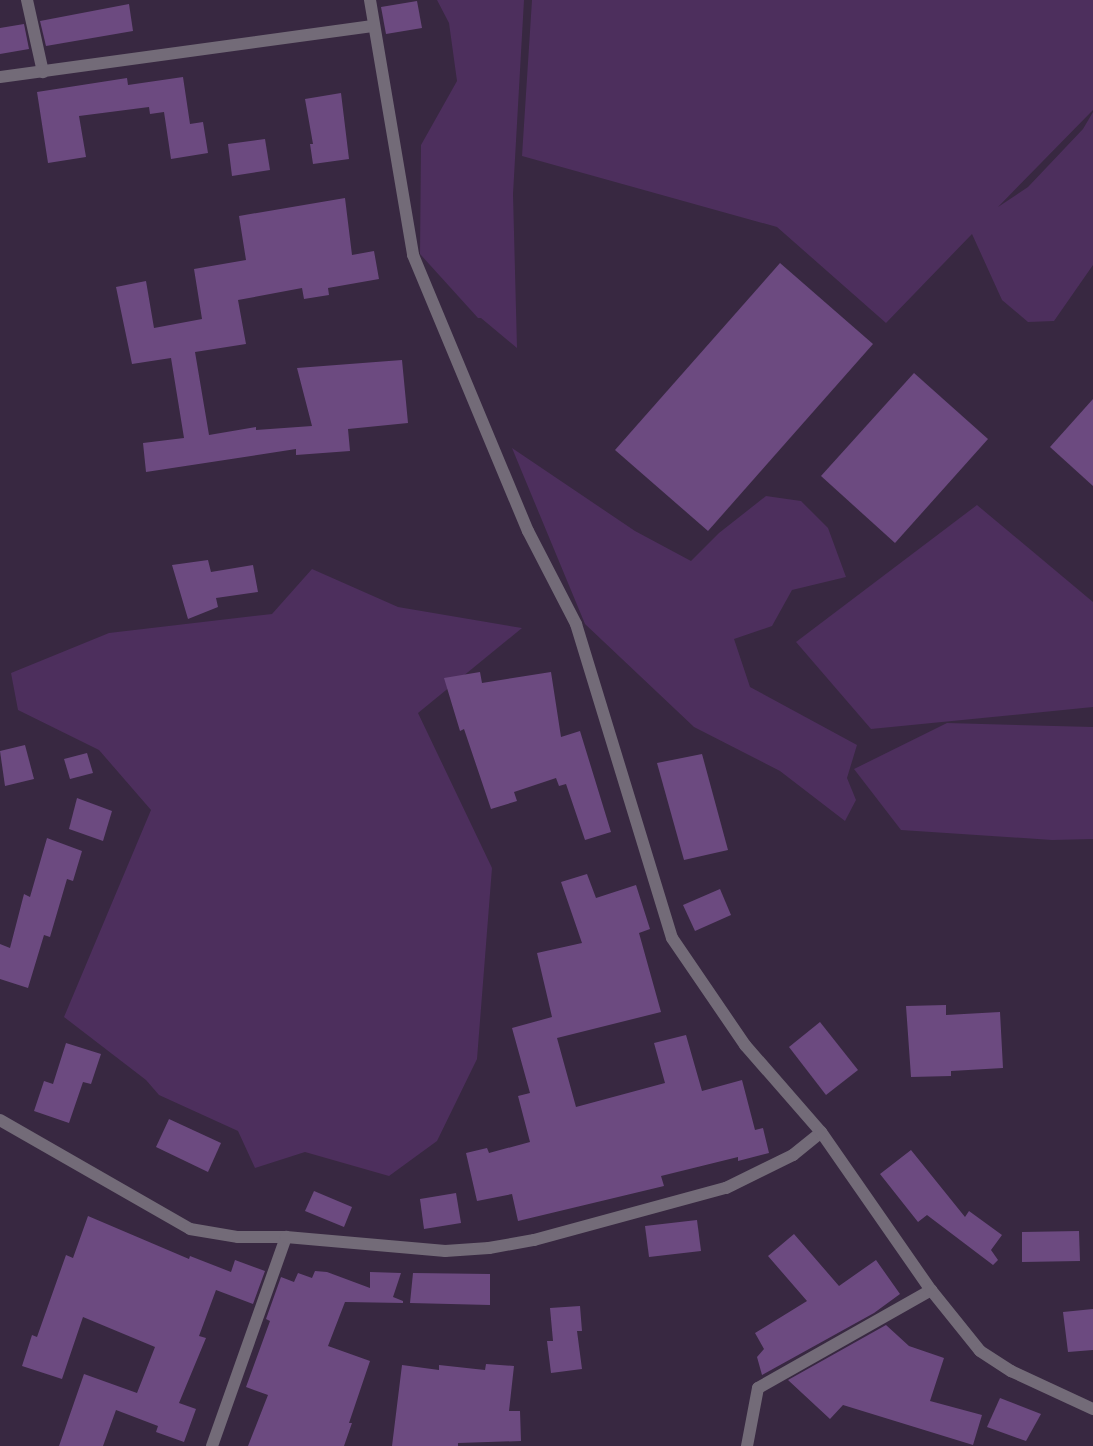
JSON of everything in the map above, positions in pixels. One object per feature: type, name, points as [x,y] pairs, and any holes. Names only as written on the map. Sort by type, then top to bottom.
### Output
[{"type":"street","points":[[27,0],[43,72]]},
{"type":"street","points":[[370,0],[413,255],[528,531],[576,624],[672,938],[745,1045],[821,1132],[931,1290],[980,1351],[1011,1371],[1093,1409]]},
{"type":"street","points":[[0,76],[373,26]]},
{"type":"street","points":[[0,1120],[190,1229],[238,1237],[286,1237],[446,1251],[489,1248],[534,1240],[726,1188],[793,1155],[821,1132]]},
{"type":"street","points":[[212,1446],[286,1237]]},
{"type":"street","points":[[747,1446],[758,1388],[931,1290]]},
{"type":"shaded area","points":[[437,0],[524,0],[513,194],[517,348],[481,318],[478,318],[420,254],[421,145],[457,81],[449,23]]},
{"type":"shaded area","points":[[532,0],[1093,0],[1093,110],[998,207],[1028,187],[1083,129],[1093,112],[1093,265],[1054,321],[1028,322],[1002,300],[972,234],[886,323],[777,227],[522,156]]},
{"type":"shaded area","points":[[512,448],[635,531],[691,561],[719,533],[766,496],[801,501],[828,528],[846,577],[792,590],[772,626],[734,639],[750,687],[857,745],[847,778],[856,800],[845,821],[780,771],[694,727],[585,624]]},
{"type":"shaded area","points":[[977,505],[1093,602],[1093,707],[871,729],[796,642]]},
{"type":"shaded area","points":[[312,569],[398,607],[522,628],[418,713],[492,868],[477,1059],[437,1141],[389,1176],[305,1152],[255,1168],[238,1131],[159,1095],[146,1080],[64,1017],[151,810],[99,750],[18,710],[11,673],[109,633],[272,614]]},
{"type":"shaded area","points":[[947,723],[1093,727],[1093,839],[1052,840],[901,830],[854,769]]},
{"type":"building","points":[[417,1],[422,28],[386,34],[381,7]]},
{"type":"building","points":[[129,4],[133,31],[46,46],[40,21]]},
{"type":"building","points":[[24,24],[29,49],[0,54],[0,28]]},
{"type":"building","points":[[183,77],[190,124],[203,122],[208,153],[171,159],[164,112],[150,114],[149,107],[79,116],[86,157],[48,163],[37,92],[127,78],[128,85]]},
{"type":"building","points":[[341,93],[349,159],[313,164],[310,144],[313,144],[305,99]]},
{"type":"building","points":[[265,139],[270,170],[232,176],[228,144]]},
{"type":"building","points":[[345,198],[352,255],[374,251],[379,279],[328,288],[329,295],[304,299],[302,288],[238,300],[246,344],[195,352],[209,435],[256,427],[256,430],[312,426],[297,368],[402,360],[408,423],[348,429],[350,451],[296,455],[296,449],[146,472],[143,443],[184,438],[171,358],[132,364],[116,287],[146,281],[154,328],[202,319],[194,269],[246,260],[239,216]]},
{"type":"building","points":[[780,263],[873,344],[708,531],[615,450]]},
{"type":"building","points":[[914,373],[988,439],[895,543],[821,476]]},
{"type":"building","points":[[1093,399],[1093,486],[1050,447]]},
{"type":"building","points":[[208,560],[211,572],[253,565],[258,592],[216,598],[218,607],[188,619],[172,565]]},
{"type":"building","points":[[480,672],[482,683],[551,672],[561,737],[580,731],[611,832],[585,840],[566,784],[559,786],[556,778],[514,792],[517,801],[491,809],[464,729],[460,731],[444,678]]},
{"type":"building","points":[[25,745],[34,779],[5,786],[0,751]]},
{"type":"building","points":[[87,753],[93,773],[70,779],[64,759]]},
{"type":"building","points":[[702,754],[728,850],[684,860],[657,763]]},
{"type":"building","points":[[77,798],[112,811],[103,841],[69,829]]},
{"type":"building","points":[[47,838],[82,851],[73,881],[67,879],[50,937],[44,935],[28,988],[0,979],[0,944],[10,948],[24,894],[30,897]]},
{"type":"building","points":[[587,874],[596,898],[636,885],[650,929],[639,933],[661,1012],[557,1038],[576,1107],[665,1083],[654,1043],[686,1035],[702,1091],[742,1080],[755,1130],[763,1128],[769,1153],[738,1161],[738,1157],[661,1176],[664,1186],[518,1221],[512,1194],[477,1201],[466,1153],[487,1148],[489,1153],[530,1142],[518,1096],[530,1093],[512,1028],[552,1017],[537,953],[582,943],[561,882]]},
{"type":"building","points":[[720,889],[731,915],[695,931],[683,905]]},
{"type":"building","points":[[946,1005],[946,1015],[1000,1012],[1003,1068],[951,1071],[951,1076],[911,1077],[906,1006]]},
{"type":"building","points":[[820,1022],[858,1070],[826,1095],[789,1047]]},
{"type":"building","points":[[66,1043],[101,1054],[91,1084],[83,1082],[69,1123],[34,1111],[44,1081],[53,1084]]},
{"type":"building","points":[[169,1119],[221,1143],[208,1172],[156,1147]]},
{"type":"building","points":[[911,1150],[965,1217],[969,1211],[1002,1235],[991,1250],[998,1260],[993,1265],[927,1215],[918,1222],[880,1174]]},
{"type":"building","points":[[314,1191],[352,1207],[344,1227],[305,1211]]},
{"type":"building","points":[[456,1193],[461,1223],[424,1229],[420,1199]]},
{"type":"building","points":[[88,1216],[189,1259],[190,1256],[231,1272],[235,1260],[265,1271],[253,1304],[216,1290],[199,1336],[206,1338],[179,1403],[196,1409],[184,1442],[156,1432],[158,1426],[116,1410],[103,1446],[59,1446],[84,1374],[137,1393],[155,1347],[83,1317],[62,1379],[22,1366],[32,1335],[37,1337],[66,1255],[73,1258]]},
{"type":"building","points":[[697,1220],[701,1251],[649,1257],[645,1226]]},
{"type":"building","points":[[1079,1231],[1080,1261],[1022,1262],[1022,1232]]},
{"type":"building","points":[[794,1234],[839,1286],[876,1260],[900,1294],[874,1313],[762,1375],[757,1357],[764,1349],[755,1333],[807,1301],[768,1256]]},
{"type":"building","points":[[315,1271],[327,1272],[370,1288],[370,1272],[401,1273],[393,1297],[403,1303],[345,1302],[328,1346],[370,1361],[349,1423],[352,1423],[344,1446],[248,1446],[268,1395],[246,1387],[270,1321],[266,1319],[281,1277],[294,1282],[298,1273],[312,1278]]},
{"type":"building","points":[[413,1273],[490,1274],[490,1305],[410,1303]]},
{"type":"building","points":[[580,1306],[582,1331],[577,1331],[582,1369],[551,1373],[547,1341],[553,1341],[550,1308]]},
{"type":"building","points":[[1093,1309],[1093,1350],[1068,1352],[1063,1312]]},
{"type":"building","points":[[886,1325],[909,1346],[944,1358],[930,1401],[982,1415],[973,1445],[843,1405],[830,1419],[788,1380]]},
{"type":"building","points":[[486,1364],[514,1366],[509,1411],[520,1411],[521,1441],[458,1443],[458,1446],[392,1446],[402,1365],[439,1370],[439,1365],[485,1370]]},
{"type":"building","points":[[1000,1398],[1041,1414],[1026,1441],[987,1427]]}]
